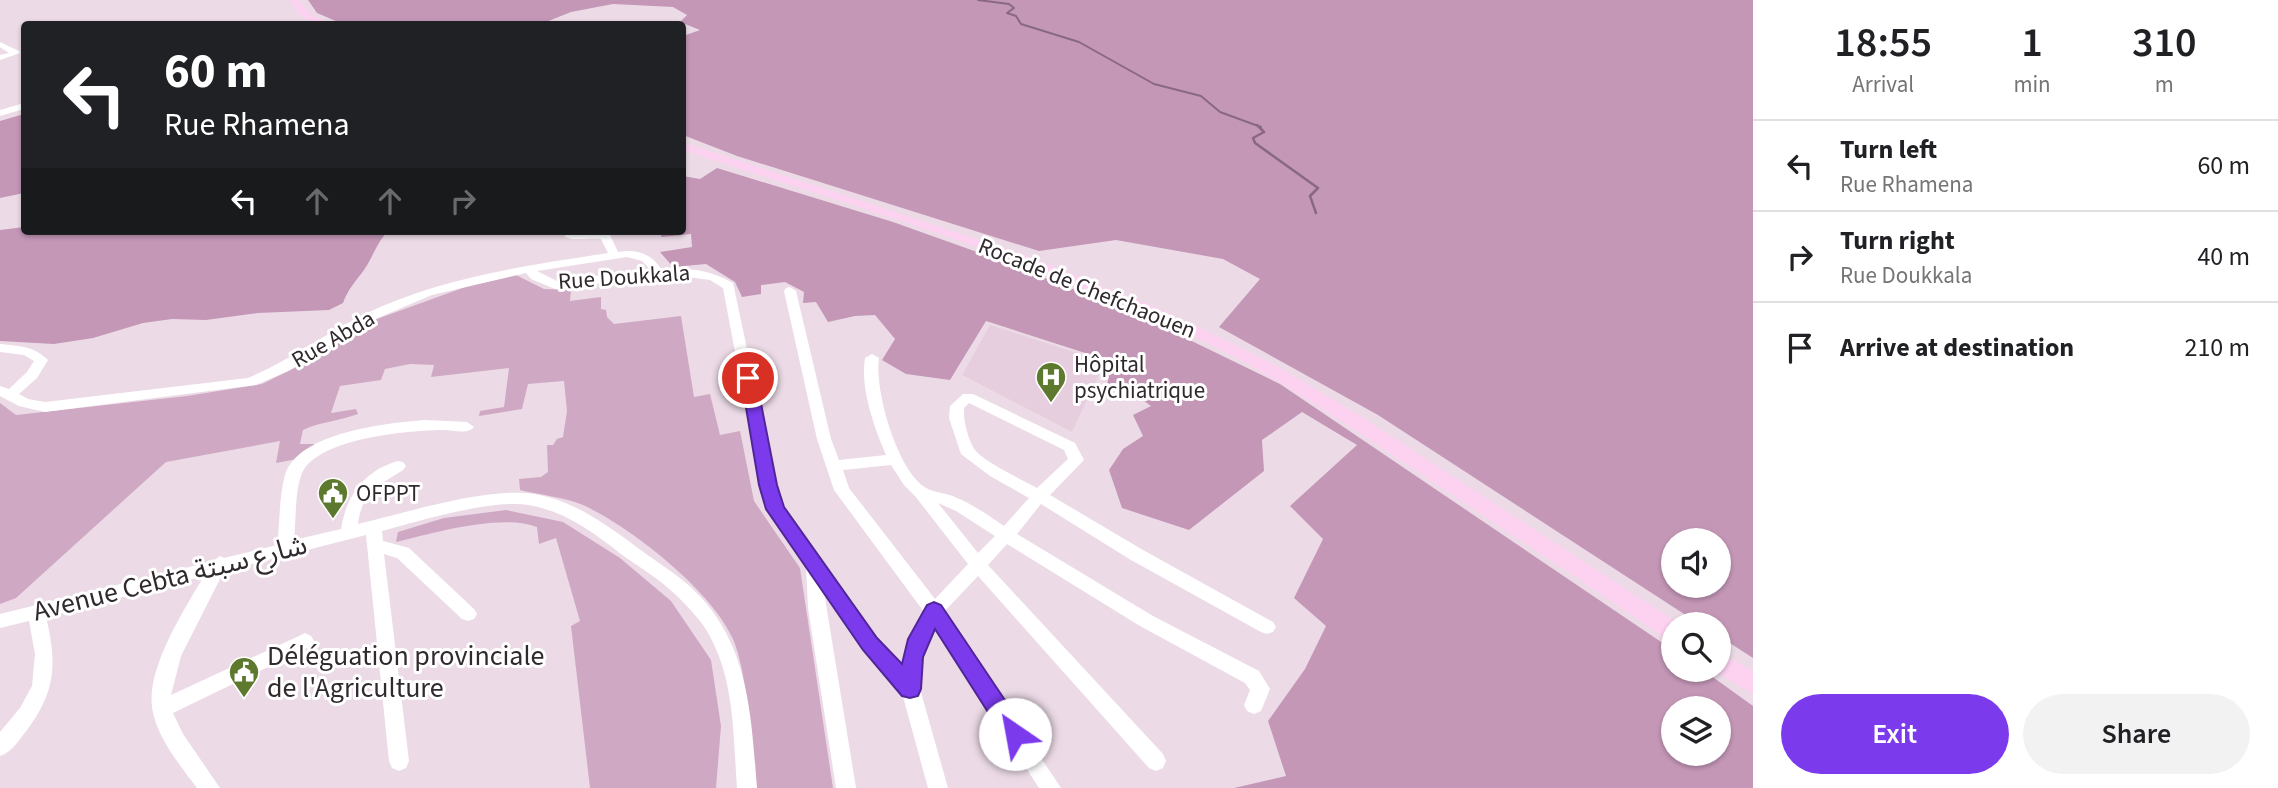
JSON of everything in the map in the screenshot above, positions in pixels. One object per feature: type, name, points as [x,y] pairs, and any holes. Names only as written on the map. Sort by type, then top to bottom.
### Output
[{"type":"main road","points":[[294,0],[298,10],[306,17],[319,21]]},
{"type":"main road","name":"Rocade de Chefchaouen","points":[[686,147],[970,241],[1139,305],[1213,340],[1288,381],[1387,442],[1661,623]]},
{"type":"main road","points":[[1731,670],[1753,684]]},
{"type":"street","points":[[0,44],[16,53],[0,58]]},
{"type":"street","points":[[0,113],[21,107]]},
{"type":"street","points":[[570,236],[581,235]]},
{"type":"street","points":[[597,235],[606,237],[614,255]]},
{"type":"street","name":"Rue Abda","points":[[5,393],[35,407],[59,407],[251,382],[283,368],[369,317],[405,300],[469,280],[614,255],[642,255],[652,262],[657,273]]},
{"type":"street","name":"Rue Doukkala","points":[[528,268],[535,276],[555,285],[657,273],[703,271],[721,278],[733,290],[772,499],[781,519],[870,644],[910,689]]},
{"type":"street","points":[[790,291],[832,466],[846,498],[934,611],[1051,788]]},
{"type":"street","points":[[0,348],[27,351],[41,360],[32,375],[5,393]]},
{"type":"street","points":[[872,358],[870,368],[877,402],[895,459],[978,565],[1156,761]]},
{"type":"street","points":[[938,788],[910,689],[913,657],[919,639],[934,611],[1039,496],[1076,460],[1070,447],[968,397],[957,406],[956,418],[969,454],[995,472],[1039,496],[1136,555],[1267,627]]},
{"type":"street","points":[[285,548],[293,474],[310,452],[340,440],[368,434],[438,424],[467,427]]},
{"type":"street","points":[[832,466],[895,459]]},
{"type":"street","points":[[349,532],[356,496],[369,484],[398,466]]},
{"type":"street","points":[[921,492],[948,500],[1172,638],[1252,677],[1260,689],[1254,705]]},
{"type":"street","name":"Avenue Cebta شارع سبتة","points":[[0,621],[448,508],[507,499],[527,499],[564,508],[596,526],[681,589],[702,610],[716,631],[732,665],[740,702],[747,788]]},
{"type":"street","points":[[373,526],[398,761]]},
{"type":"street","points":[[375,547],[390,548],[403,553],[468,614]]},
{"type":"street","points":[[210,788],[175,738],[162,709],[162,692],[172,656],[184,628],[220,564]]},
{"type":"street","points":[[813,565],[817,608],[846,788]]},
{"type":"street","points":[[0,747],[26,718],[44,682],[45,656],[36,612]]},
{"type":"street","points":[[162,709],[304,642]]},
{"type":"shaded area","points":[[308,0],[1753,0],[1753,658],[1731,644],[1731,612],[1681,612],[1378,415],[1219,327],[1260,279],[1223,259],[1116,240],[1039,251],[737,156],[686,136],[686,35],[700,30],[686,24],[686,21],[681,21],[687,15],[673,7],[613,4],[571,12],[548,21],[336,21],[317,13]]},
{"type":"shaded area","points":[[21,115],[21,194],[0,198],[0,121]]},
{"type":"shaded area","points":[[717,168],[893,222],[991,257],[1132,312],[1280,384],[1661,642],[1661,682],[1720,682],[1753,706],[1753,788],[1234,788],[1286,776],[1268,721],[1305,669],[1326,626],[1294,598],[1323,539],[1290,506],[1357,445],[1302,412],[1262,440],[1264,471],[1189,530],[1122,508],[1109,470],[1123,449],[1143,436],[1133,415],[1151,406],[1120,383],[1107,384],[1113,362],[986,321],[950,380],[906,374],[882,360],[895,339],[875,315],[828,322],[816,302],[803,303],[804,292],[785,282],[761,285],[761,294],[742,297],[735,282],[706,264],[673,267],[660,252],[692,247],[691,234],[686,235],[686,177],[700,179]]},
{"type":"shaded area","points":[[21,227],[21,235],[385,235],[343,303],[329,310],[258,313],[206,320],[172,319],[143,323],[93,338],[54,344],[0,341],[0,230]]},
{"type":"shaded area","points":[[516,275],[544,289],[571,290],[570,301],[601,297],[601,309],[606,310],[607,317],[614,324],[681,316],[694,397],[710,394],[720,435],[740,431],[754,501],[800,568],[833,788],[755,788],[746,692],[733,639],[722,620],[689,581],[624,528],[576,502],[520,490],[519,479],[541,477],[548,472],[547,445],[553,445],[557,439],[563,437],[567,411],[564,381],[528,384],[522,409],[479,416],[480,411],[504,407],[509,368],[431,377],[434,365],[410,364],[385,369],[381,380],[340,386],[331,413],[356,409],[358,414],[303,430],[300,444],[315,444],[297,459],[276,463],[280,441],[166,462],[16,598],[0,604],[0,403],[16,415],[187,396],[262,384],[313,359],[377,319],[468,286]]},
{"type":"shaded area","name":"Hôpital psychiatrique","points":[[990,325],[1105,362],[1072,432],[962,375]]},
{"type":"shaded area","points":[[506,510],[563,522],[620,558],[671,601],[711,660],[721,726],[716,788],[590,788],[571,626],[580,621],[556,538],[539,544],[537,527],[505,522],[467,526],[396,542],[398,532],[444,518]]},
{"type":"waterway","points":[[978,0],[1009,4],[1014,8],[1007,13],[1016,16],[1021,24],[1079,42],[1154,84],[1201,96],[1220,112],[1258,126]]},
{"type":"waterway","points":[[1258,126],[1264,132],[1253,138],[1255,143],[1318,188],[1310,196],[1316,213]]},
{"type":"place","name":"Hôpital psychiatrique","points":[[1051,404]]},
{"type":"place","name":"OFPPT","points":[[333,520]]},
{"type":"place","name":"Déléguation provinciale de l'Agriculture","points":[[244,699]]},
{"type":"route","points":[[748,378],[768,485],[776,509],[839,603],[870,644],[910,689],[913,657],[934,611],[1015,734]]}]
